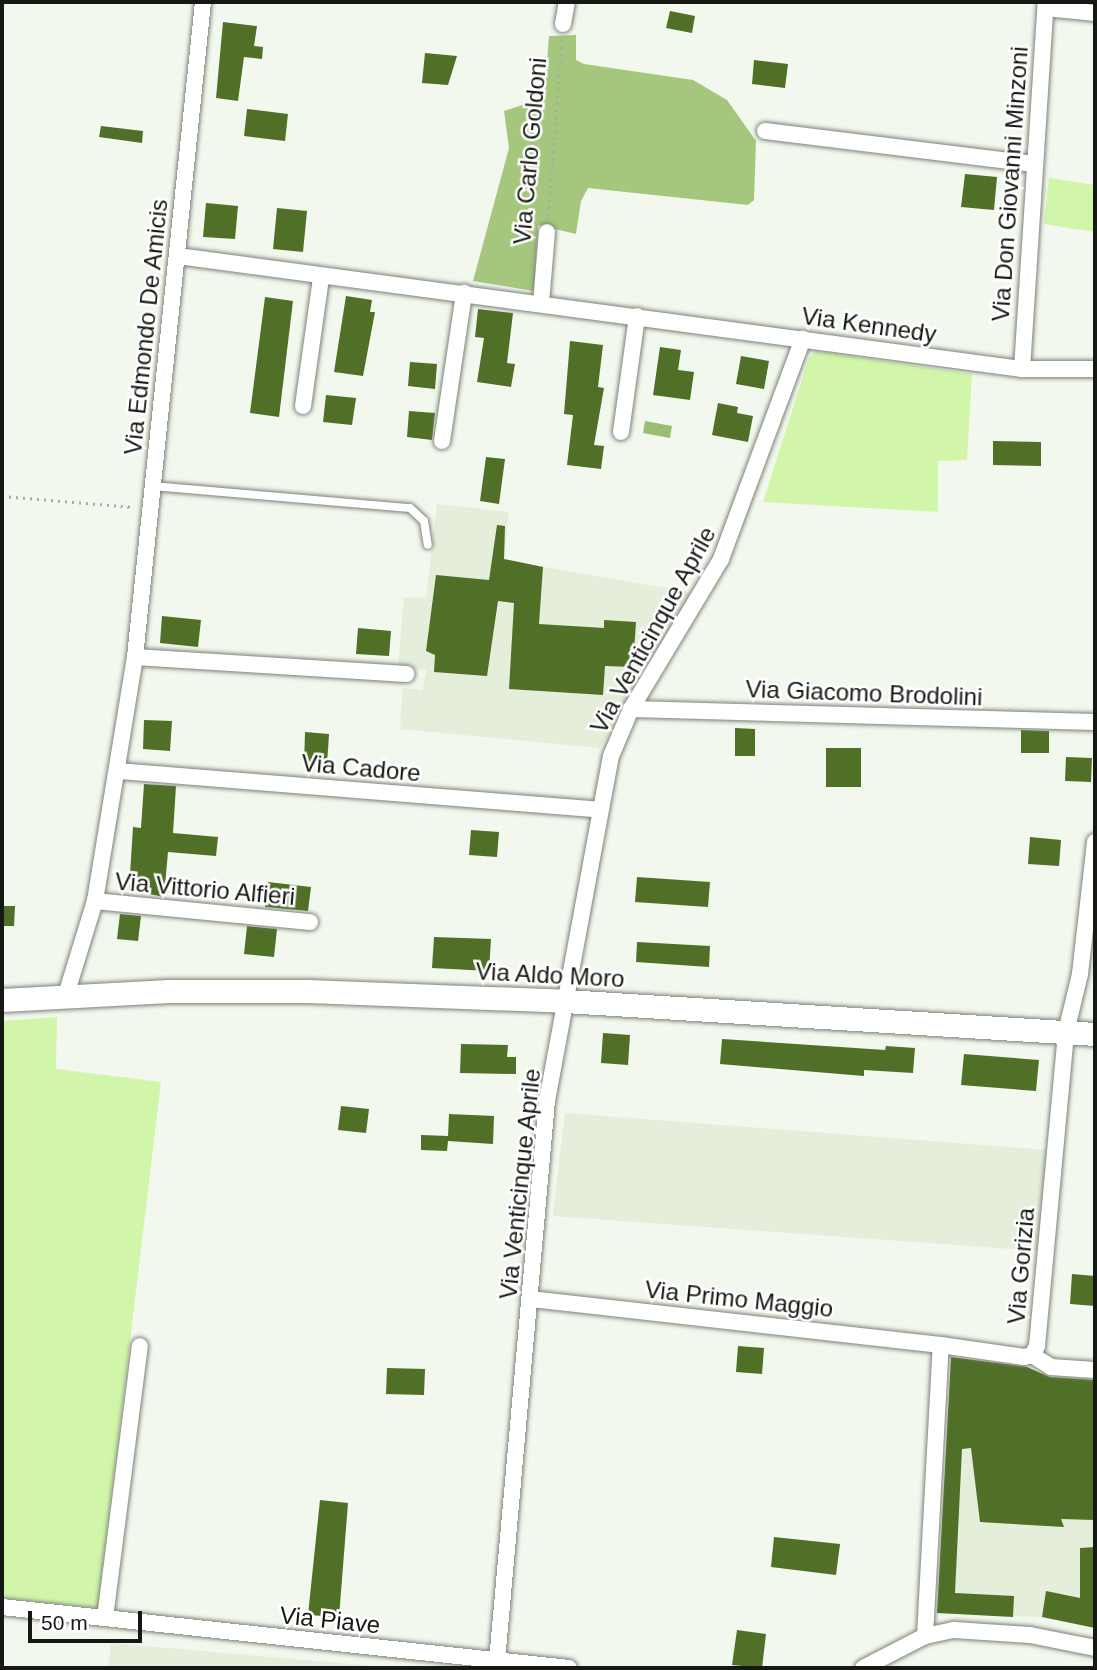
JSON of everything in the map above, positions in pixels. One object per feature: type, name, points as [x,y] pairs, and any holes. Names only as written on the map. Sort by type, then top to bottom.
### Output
[{"type":"main road","name":"Via Aldo Moro","points":[[2,1000],[66,995],[257,991],[565,1001],[1095,1034]]},
{"type":"street","name":"Via Edmondo De Amicis","points":[[66,995],[95,901],[119,771],[135,657],[203,2]]},
{"type":"street","points":[[563,24],[567,2]]},
{"type":"street","points":[[1046,5],[1095,13]]},
{"type":"street","name":"Via Don Giovanni Minzoni","points":[[1022,369],[1046,5]]},
{"type":"street","points":[[765,131],[1034,164]]},
{"type":"street","name":"Via Carlo Goldoni","points":[[541,303],[547,232]]},
{"type":"street","name":"Via Kennedy","points":[[178,256],[321,278],[464,293],[1022,369],[1095,369]]},
{"type":"street","points":[[303,406],[321,278]]},
{"type":"street","points":[[442,441],[464,293]]},
{"type":"street","points":[[621,432],[637,316]]},
{"type":"street","name":"Via Venticinque Aprile","points":[[497,1661],[531,1299],[542,1143],[565,1001],[611,756],[631,709],[721,559],[803,339]]},
{"type":"street","points":[[135,657],[407,674]]},
{"type":"street","name":"Via Giacomo Brodolini","points":[[631,709],[1095,722]]},
{"type":"street","name":"Via Cadore","points":[[119,771],[600,810]]},
{"type":"street","name":"Via Gorizia","points":[[941,1345],[1032,1355],[1037,1346],[1066,1032],[1091,913],[1095,842]]},
{"type":"street","name":"Via Vittorio Alfieri","points":[[95,901],[310,922]]},
{"type":"street","name":"Via Primo Maggio","points":[[531,1299],[941,1345]]},
{"type":"street","points":[[925,1636],[941,1345]]},
{"type":"street","points":[[105,1618],[140,1346]]},
{"type":"street","points":[[1032,1355],[1051,1367],[1095,1370]]},
{"type":"street","name":"Via Piave","points":[[2,1607],[569,1668]]},
{"type":"street","points":[[863,1668],[925,1636],[987,1630],[1095,1648]]},
{"type":"lane","points":[[152,486],[410,508],[424,521],[428,545]]},
{"type":"path","name":"Via Carlo Goldoni","points":[[547,232],[563,24]]},
{"type":"path","points":[[2,496],[149,508]]},
{"type":"shaded area","points":[[576,35],[576,60],[584,64],[693,80],[727,100],[756,141],[754,200],[748,205],[588,188],[581,201],[576,234],[538,225],[534,291],[473,281],[509,148],[504,111],[544,98],[549,36]]},
{"type":"shaded area","points":[[1049,178],[1095,185],[1095,232],[1044,224]]},
{"type":"shaded area","points":[[816,351],[972,374],[967,460],[938,461],[938,512],[763,502],[809,358]]},
{"type":"shaded area","points":[[645,421],[672,426],[670,438],[643,433]]},
{"type":"shaded area","points":[[437,504],[509,512],[504,560],[694,593],[600,748],[400,729],[403,688],[422,690],[427,670],[398,667],[404,597],[426,598]]},
{"type":"shaded area","points":[[57,1017],[56,1069],[161,1082],[98,1608],[2,1598],[2,1021]]},
{"type":"shaded area","points":[[565,1113],[1047,1150],[1038,1251],[553,1216]]},
{"type":"shaded area","points":[[951,1357],[1023,1364],[1033,1373],[1095,1377],[1095,1628],[1042,1617],[936,1613]]},
{"type":"shaded area","points":[[111,1643],[396,1668],[108,1668]]},
{"type":"building","points":[[670,11],[695,16],[692,33],[666,28]]},
{"type":"building","points":[[223,22],[257,26],[254,46],[263,47],[262,59],[244,57],[238,101],[216,98]]},
{"type":"building","points":[[425,53],[457,56],[448,85],[422,83]]},
{"type":"building","points":[[754,60],[788,64],[785,88],[752,84]]},
{"type":"building","points":[[247,109],[288,114],[285,141],[244,136]]},
{"type":"building","points":[[101,126],[143,131],[142,143],[99,137]]},
{"type":"building","points":[[965,174],[997,177],[994,210],[961,207]]},
{"type":"building","points":[[206,203],[238,206],[235,239],[203,237]]},
{"type":"building","points":[[277,208],[307,211],[303,252],[273,249]]},
{"type":"building","points":[[346,296],[372,300],[370,312],[375,312],[363,376],[334,372]]},
{"type":"building","points":[[265,297],[293,301],[279,417],[250,413]]},
{"type":"building","points":[[478,309],[513,313],[507,363],[515,364],[511,387],[477,382],[484,338],[475,337]]},
{"type":"building","points":[[570,341],[603,345],[598,387],[604,388],[594,445],[604,446],[601,469],[567,465],[573,415],[564,414]]},
{"type":"building","points":[[660,347],[681,350],[678,370],[694,372],[690,400],[653,395]]},
{"type":"building","points":[[741,356],[769,361],[764,389],[736,384]]},
{"type":"building","points":[[410,362],[437,364],[435,389],[408,386]]},
{"type":"building","points":[[326,395],[356,398],[352,425],[323,422]]},
{"type":"building","points":[[718,403],[738,407],[737,413],[753,416],[748,442],[712,435]]},
{"type":"building","points":[[409,411],[435,413],[432,440],[407,437]]},
{"type":"building","points":[[993,441],[1041,442],[1041,466],[993,465]]},
{"type":"building","points":[[486,457],[505,459],[499,504],[480,501]]},
{"type":"building","points":[[497,525],[505,526],[504,559],[543,567],[539,624],[604,628],[604,620],[636,622],[633,667],[605,666],[603,695],[509,689],[514,603],[498,601],[487,676],[434,672],[435,655],[426,651],[436,575],[489,580]]},
{"type":"building","points":[[162,616],[201,620],[198,647],[160,643]]},
{"type":"building","points":[[358,628],[391,631],[389,656],[356,654]]},
{"type":"building","points":[[144,720],[172,721],[170,751],[143,749]]},
{"type":"building","points":[[735,728],[755,729],[755,756],[735,756]]},
{"type":"building","points":[[1021,730],[1049,731],[1049,753],[1021,753]]},
{"type":"building","points":[[305,732],[329,734],[327,765],[304,764]]},
{"type":"building","points":[[826,748],[861,748],[861,787],[826,787]]},
{"type":"building","points":[[1066,757],[1092,758],[1091,782],[1065,781]]},
{"type":"building","points":[[144,784],[176,786],[173,833],[218,837],[216,856],[168,852],[164,897],[129,890],[133,827],[141,828]]},
{"type":"building","points":[[471,830],[499,832],[497,857],[469,855]]},
{"type":"building","points":[[1030,837],[1061,840],[1059,866],[1028,864]]},
{"type":"building","points":[[637,877],[710,882],[708,907],[635,902]]},
{"type":"building","points":[[268,882],[311,887],[308,911],[265,907]]},
{"type":"building","points":[[2,906],[15,906],[14,926],[2,926]]},
{"type":"building","points":[[120,914],[141,916],[138,941],[117,939]]},
{"type":"building","points":[[247,926],[277,929],[274,957],[244,954]]},
{"type":"building","points":[[434,937],[491,939],[489,971],[432,968]]},
{"type":"building","points":[[637,942],[710,946],[709,967],[636,962]]},
{"type":"building","points":[[603,1033],[630,1035],[628,1065],[601,1063]]},
{"type":"building","points":[[722,1039],[885,1050],[886,1046],[915,1048],[913,1073],[864,1070],[864,1076],[720,1064]]},
{"type":"building","points":[[461,1044],[508,1045],[507,1057],[516,1057],[516,1074],[460,1073]]},
{"type":"building","points":[[964,1054],[1039,1060],[1036,1091],[961,1085]]},
{"type":"building","points":[[341,1106],[369,1109],[366,1133],[338,1130]]},
{"type":"building","points":[[449,1114],[494,1116],[493,1144],[448,1141],[447,1151],[421,1150],[421,1135],[448,1136]]},
{"type":"building","points":[[1072,1274],[1095,1276],[1095,1306],[1070,1304]]},
{"type":"building","points":[[738,1346],[764,1348],[762,1374],[736,1372]]},
{"type":"building","points":[[951,1357],[1027,1367],[1050,1377],[1095,1380],[1095,1520],[1061,1519],[1064,1527],[980,1522],[971,1448],[962,1449],[955,1593],[1014,1596],[1013,1617],[937,1613]]},
{"type":"building","points":[[387,1368],[425,1369],[424,1395],[386,1394]]},
{"type":"building","points":[[320,1500],[348,1503],[339,1617],[308,1615]]},
{"type":"building","points":[[774,1537],[840,1544],[836,1575],[771,1567]]},
{"type":"building","points":[[1095,1547],[1095,1628],[1042,1617],[1046,1591],[1080,1598],[1080,1548]]},
{"type":"building","points":[[737,1630],[766,1634],[762,1668],[732,1665]]}]
